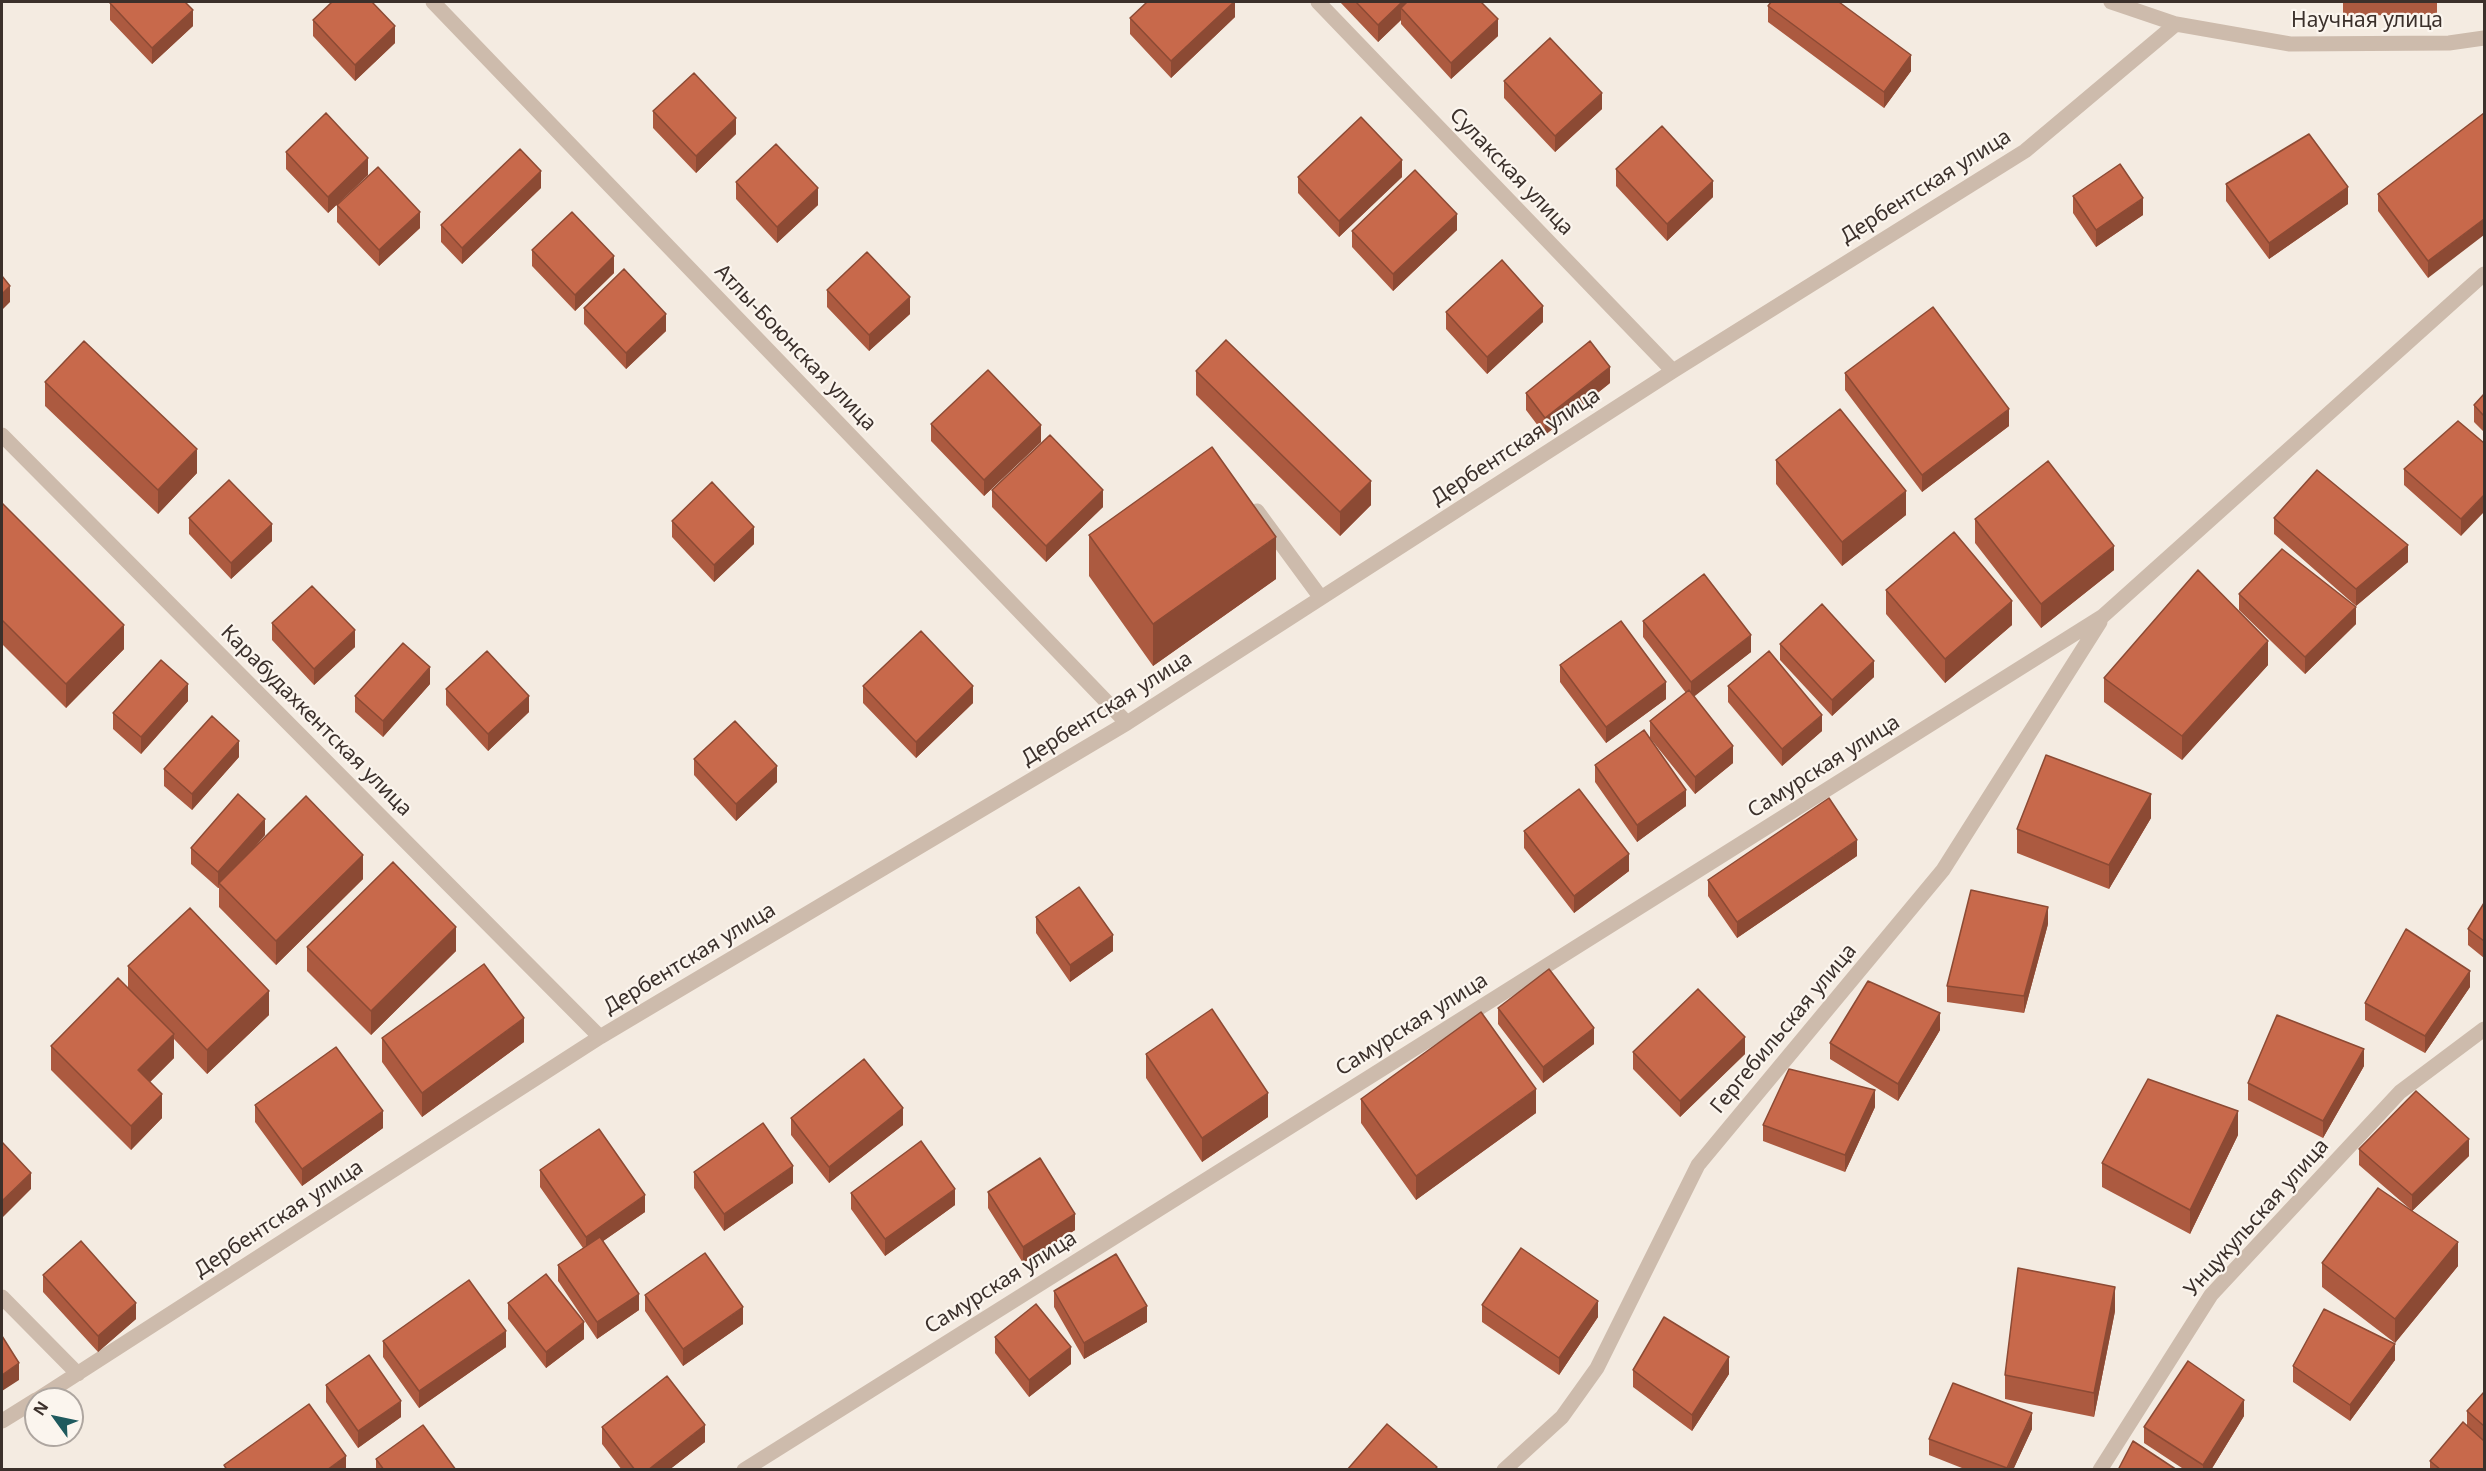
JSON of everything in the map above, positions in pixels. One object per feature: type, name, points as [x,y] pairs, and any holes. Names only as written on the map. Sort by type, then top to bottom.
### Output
[{"type":"street","name":"Атлы-Боюнская улица","points":[[434,2],[1127,723]]},
{"type":"street","name":"Сулакская улица","points":[[1318,2],[1673,371]]},
{"type":"street","name":"Научная улица","points":[[2111,2],[2176,24],[2290,44],[2449,43],[2484,38]]},
{"type":"street","name":"Дербентская улица","points":[[58,1387],[600,1037],[1127,723],[1673,371],[2025,151],[2176,24]]},
{"type":"street","points":[[2103,616],[2484,274]]},
{"type":"street","name":"Карабудахкентская улица","points":[[2,435],[600,1037]]},
{"type":"street","points":[[1250,502],[1321,598]]},
{"type":"street","name":"Самурская улица","points":[[744,1470],[2103,616]]},
{"type":"street","name":"Гергебильская улица","points":[[1504,1470],[1562,1417],[1597,1368],[1698,1165],[1943,870],[2103,616]]},
{"type":"street","name":"Унцукульская улица","points":[[2100,1470],[2211,1294],[2400,1092],[2484,1029]]},
{"type":"street","points":[[2,1297],[78,1374]]},
{"type":"street","name":"Дербентская улица","points":[[2,1421],[24,1408]]},
{"type":"building","points":[[111,2],[185,2],[193,10],[152,48]]},
{"type":"building","points":[[332,2],[372,2],[395,26],[355,65],[313,20]]},
{"type":"building","points":[[1147,2],[1234,2],[1171,61],[1130,18]]},
{"type":"building","points":[[1356,2],[1402,2],[1378,25]]},
{"type":"building","points":[[1407,2],[1481,2],[1498,19],[1451,63],[1401,8]]},
{"type":"building","points":[[1771,2],[1839,2],[1911,55],[1884,92],[1768,6]]},
{"type":"building","points":[[1550,38],[1602,93],[1555,136],[1504,81]]},
{"type":"building","points":[[694,73],[736,118],[696,156],[653,111]]},
{"type":"building","points":[[326,113],[368,158],[328,197],[286,152]]},
{"type":"building","points":[[2484,113],[2484,219],[2428,261],[2378,194]]},
{"type":"building","points":[[1361,117],[1402,160],[1339,221],[1298,177]]},
{"type":"building","points":[[1662,126],[1713,181],[1667,224],[1616,169]]},
{"type":"building","points":[[2309,134],[2348,187],[2269,243],[2226,184]]},
{"type":"building","points":[[776,144],[818,188],[777,227],[736,182]]},
{"type":"building","points":[[520,149],[541,171],[462,248],[441,225]]},
{"type":"building","points":[[2120,164],[2143,198],[2096,230],[2073,196]]},
{"type":"building","points":[[378,167],[420,212],[379,250],[337,205]]},
{"type":"building","points":[[1415,170],[1457,214],[1393,274],[1352,231]]},
{"type":"building","points":[[572,212],[614,256],[575,295],[532,250]]},
{"type":"building","points":[[867,252],[910,297],[869,335],[827,290]]},
{"type":"building","points":[[1502,260],[1543,306],[1487,357],[1446,312]]},
{"type":"building","points":[[624,269],[666,314],[626,353],[584,308]]},
{"type":"building","points":[[2,276],[10,286],[2,294]]},
{"type":"building","points":[[1933,307],[2009,409],[1922,475],[1845,373]]},
{"type":"building","points":[[1226,340],[1371,481],[1340,512],[1196,371]]},
{"type":"building","points":[[84,341],[197,449],[158,490],[45,382]]},
{"type":"building","points":[[1590,341],[1610,367],[1545,418],[1526,393]]},
{"type":"building","points":[[988,370],[1041,425],[984,480],[931,424]]},
{"type":"building","points":[[2484,394],[2484,416],[2474,405]]},
{"type":"building","points":[[1840,409],[1906,491],[1842,542],[1776,460]]},
{"type":"building","points":[[2458,421],[2484,443],[2484,495],[2461,519],[2404,469]]},
{"type":"building","points":[[1050,435],[1103,490],[1046,546],[992,490]]},
{"type":"building","points":[[1212,447],[1276,537],[1153,624],[1089,535]]},
{"type":"building","points":[[2048,461],[2114,546],[2041,604],[1975,519]]},
{"type":"building","points":[[2317,470],[2408,545],[2356,589],[2274,518]]},
{"type":"building","points":[[229,480],[272,524],[231,563],[189,518]]},
{"type":"building","points":[[712,482],[754,527],[714,565],[672,521]]},
{"type":"building","points":[[2,503],[124,625],[66,684],[2,620]]},
{"type":"building","points":[[1954,532],[2012,601],[1945,659],[1886,590]]},
{"type":"building","points":[[2282,549],[2356,607],[2305,657],[2239,594]]},
{"type":"building","points":[[2198,570],[2268,641],[2182,736],[2104,678]]},
{"type":"building","points":[[1704,574],[1751,635],[1691,682],[1643,621]]},
{"type":"building","points":[[312,586],[355,630],[314,669],[272,623]]},
{"type":"building","points":[[1822,604],[1874,661],[1832,700],[1780,644]]},
{"type":"building","points":[[1621,621],[1666,682],[1606,727],[1560,665]]},
{"type":"building","points":[[921,631],[973,686],[916,742],[863,686]]},
{"type":"building","points":[[403,643],[430,667],[383,721],[355,696]]},
{"type":"building","points":[[487,651],[529,696],[488,734],[446,689]]},
{"type":"building","points":[[1769,651],[1822,715],[1782,749],[1728,686]]},
{"type":"building","points":[[161,660],[188,684],[141,737],[113,713]]},
{"type":"building","points":[[1689,690],[1733,746],[1695,777],[1650,721]]},
{"type":"building","points":[[212,716],[239,741],[192,794],[164,769]]},
{"type":"building","points":[[735,721],[777,766],[736,804],[694,759]]},
{"type":"building","points":[[1644,730],[1686,790],[1637,825],[1595,765]]},
{"type":"building","points":[[2046,755],[2151,794],[2109,865],[2017,829]]},
{"type":"building","points":[[1579,789],[1629,854],[1574,896],[1524,831]]},
{"type":"building","points":[[238,794],[265,819],[218,872],[191,848]]},
{"type":"building","points":[[306,796],[363,855],[276,941],[219,883]]},
{"type":"building","points":[[1829,798],[1857,840],[1737,922],[1708,880]]},
{"type":"building","points":[[393,862],[456,927],[371,1011],[307,947]]},
{"type":"building","points":[[1079,887],[1113,935],[1070,965],[1036,917]]},
{"type":"building","points":[[1971,890],[2048,907],[2024,996],[1947,986]]},
{"type":"building","points":[[2484,903],[2484,941],[2468,929]]},
{"type":"building","points":[[190,908],[269,991],[207,1050],[128,966]]},
{"type":"building","points":[[2406,929],[2470,971],[2425,1036],[2365,1003]]},
{"type":"building","points":[[484,964],[524,1018],[422,1093],[382,1038]]},
{"type":"building","points":[[1549,969],[1594,1028],[1543,1067],[1498,1008]]},
{"type":"building","points":[[118,978],[174,1034],[138,1070],[162,1094],[131,1126],[51,1046]]},
{"type":"building","points":[[1868,981],[1940,1013],[1898,1084],[1830,1043]]},
{"type":"building","points":[[1698,989],[1745,1037],[1680,1101],[1633,1052]]},
{"type":"building","points":[[1212,1009],[1268,1093],[1202,1138],[1146,1054]]},
{"type":"building","points":[[1481,1012],[1536,1089],[1416,1176],[1361,1099]]},
{"type":"building","points":[[2277,1015],[2364,1049],[2323,1121],[2248,1083]]},
{"type":"building","points":[[336,1047],[383,1111],[302,1169],[255,1105]]},
{"type":"building","points":[[864,1059],[903,1108],[829,1167],[791,1118]]},
{"type":"building","points":[[1789,1069],[1875,1090],[1845,1155],[1763,1125]]},
{"type":"building","points":[[2148,1079],[2238,1111],[2190,1210],[2102,1163]]},
{"type":"building","points":[[2416,1091],[2469,1139],[2412,1195],[2359,1149]]},
{"type":"building","points":[[763,1123],[793,1166],[724,1214],[694,1172]]},
{"type":"building","points":[[599,1129],[645,1195],[586,1237],[540,1170]]},
{"type":"building","points":[[921,1141],[955,1189],[885,1239],[851,1193]]},
{"type":"building","points":[[2,1142],[31,1173],[2,1201]]},
{"type":"building","points":[[1040,1158],[1075,1214],[1023,1247],[988,1192]]},
{"type":"building","points":[[2378,1188],[2458,1242],[2395,1319],[2322,1263]]},
{"type":"building","points":[[600,1237],[639,1294],[597,1322],[558,1265]]},
{"type":"building","points":[[81,1241],[136,1303],[98,1336],[43,1275]]},
{"type":"building","points":[[1521,1248],[1598,1301],[1559,1358],[1482,1305]]},
{"type":"building","points":[[705,1253],[743,1307],[683,1349],[645,1295]]},
{"type":"building","points":[[1116,1254],[1147,1306],[1084,1343],[1054,1291]]},
{"type":"building","points":[[2018,1268],[2115,1287],[2094,1393],[2005,1375]]},
{"type":"building","points":[[546,1274],[584,1322],[546,1352],[508,1303]]},
{"type":"building","points":[[469,1280],[506,1331],[419,1391],[383,1341]]},
{"type":"building","points":[[1036,1304],[1071,1347],[1029,1380],[995,1337]]},
{"type":"building","points":[[2324,1309],[2395,1344],[2350,1405],[2293,1366]]},
{"type":"building","points":[[1664,1317],[1729,1357],[1692,1415],[1633,1370]]},
{"type":"building","points":[[2,1336],[19,1363],[2,1375]]},
{"type":"building","points":[[369,1355],[401,1401],[358,1431],[326,1385]]},
{"type":"building","points":[[2188,1361],[2244,1400],[2203,1465],[2144,1427]]},
{"type":"building","points":[[667,1376],[705,1425],[648,1470],[635,1470],[602,1427]]},
{"type":"building","points":[[1953,1383],[2032,1413],[2007,1468],[1929,1439]]},
{"type":"building","points":[[2484,1392],[2484,1426],[2467,1411]]},
{"type":"building","points":[[309,1404],[346,1456],[327,1470],[227,1470],[224,1465]]},
{"type":"building","points":[[2463,1422],[2484,1441],[2484,1470],[2441,1470],[2430,1461]]},
{"type":"building","points":[[1387,1424],[1437,1467],[1434,1470],[1347,1470]]},
{"type":"building","points":[[423,1425],[456,1470],[384,1470],[376,1459]]},
{"type":"building","points":[[2133,1441],[2177,1470],[2118,1470]]}]
